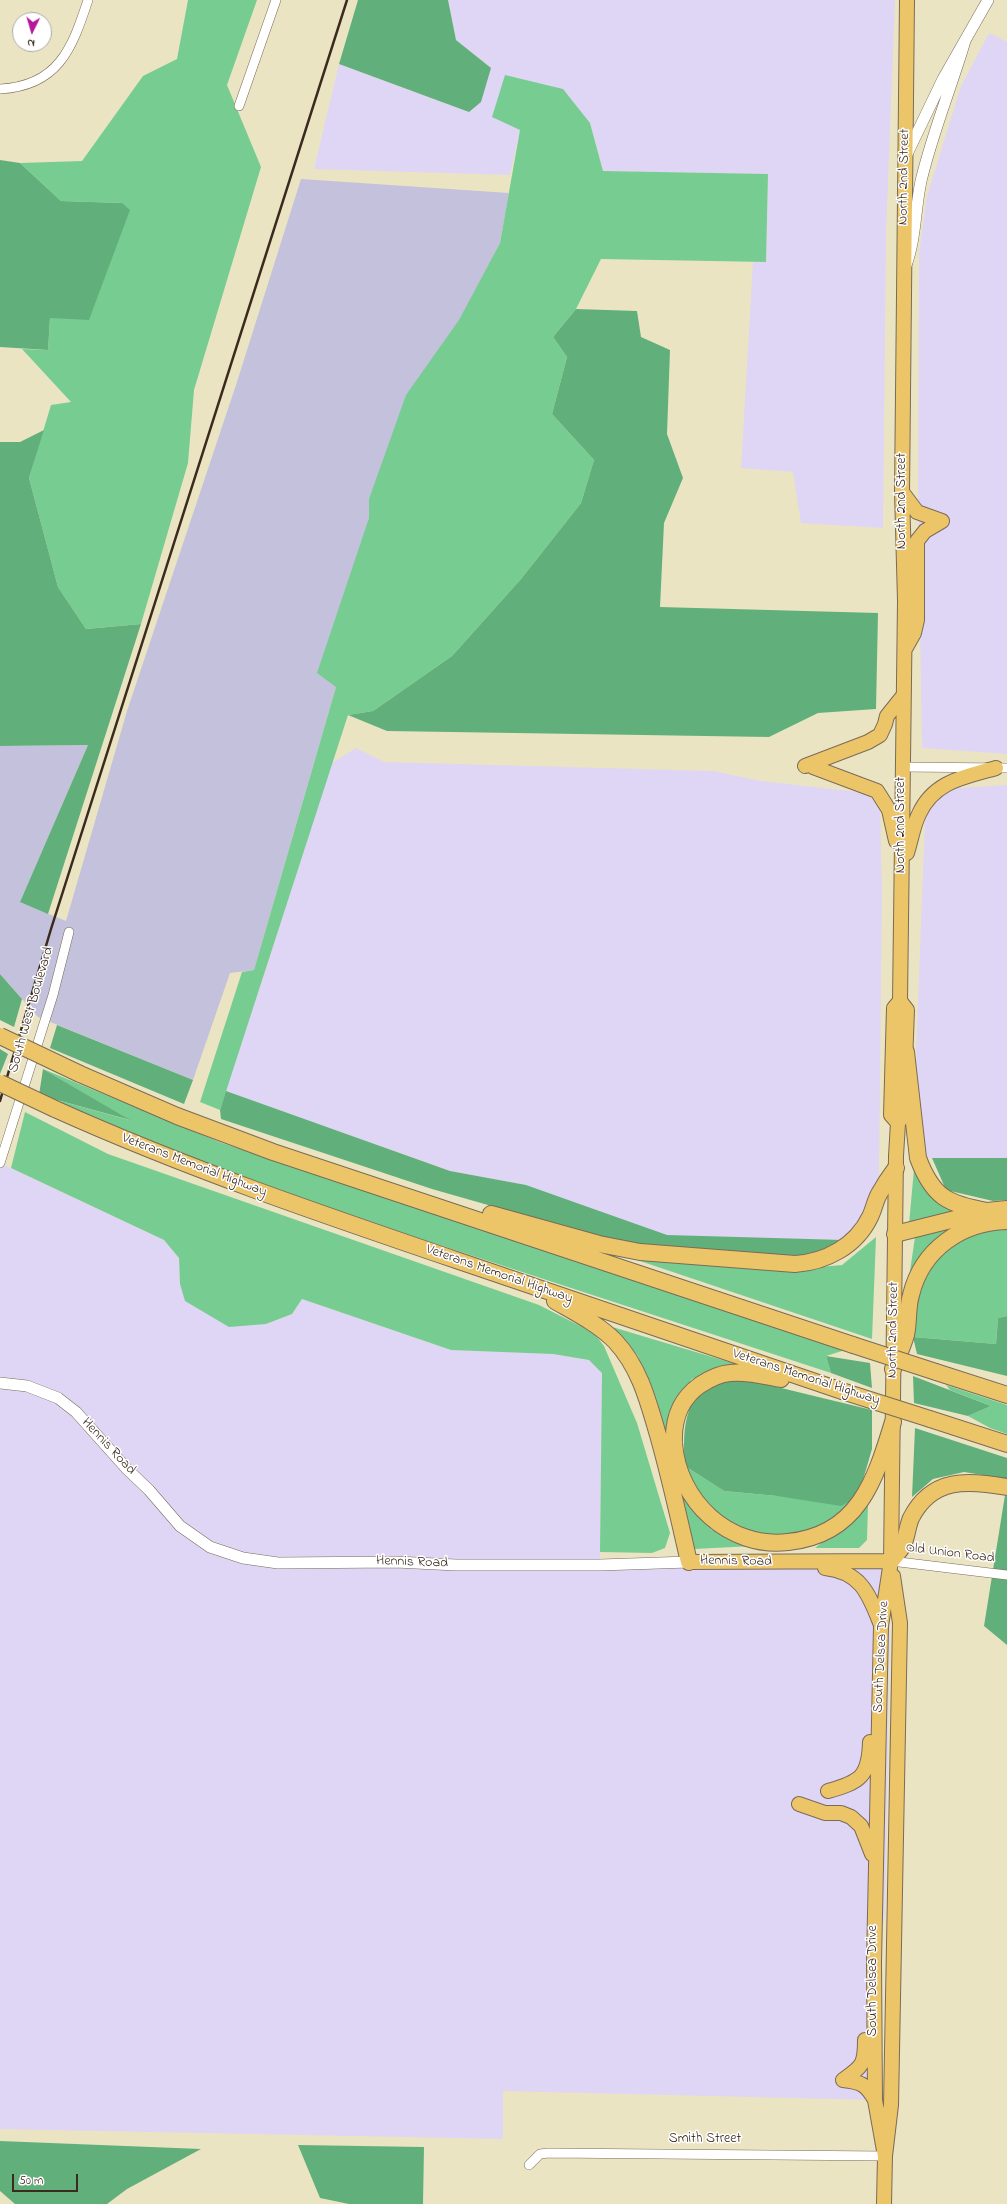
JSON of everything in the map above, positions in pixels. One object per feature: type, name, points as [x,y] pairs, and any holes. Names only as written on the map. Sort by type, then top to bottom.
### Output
[{"type":"highway","points":[[0,1036],[80,1074],[177,1116],[308,1164],[1007,1395]]},
{"type":"highway","points":[[906,1052],[918,1158],[923,1172],[932,1186],[954,1203],[959,1206],[987,1211]]},
{"type":"highway","name":"Veterans Memorial Highway","points":[[0,1082],[55,1109],[161,1154],[389,1237],[842,1391],[1007,1444]]},
{"type":"highway","points":[[308,1164],[618,1248],[660,1254],[795,1264],[812,1263],[825,1258],[843,1248],[854,1239],[871,1216],[878,1195],[896,1168]]},
{"type":"highway","points":[[895,1234],[987,1211],[1007,1209]]},
{"type":"highway","points":[[893,1369],[906,1334],[911,1295],[919,1272],[929,1257],[945,1241],[957,1234],[985,1222],[1007,1221]]},
{"type":"highway","points":[[389,1237],[552,1300],[585,1318],[615,1341],[631,1360],[643,1387],[669,1474],[689,1562]]},
{"type":"highway","points":[[842,1391],[741,1372],[720,1375],[704,1382],[694,1389],[681,1405],[675,1425],[676,1463],[686,1488],[704,1512],[733,1532],[757,1541],[771,1543],[798,1541],[812,1538],[839,1524],[857,1507],[869,1487],[883,1454],[893,1422]]},
{"type":"highway","points":[[936,1372],[1007,1383]]},
{"type":"highway","points":[[891,1562],[902,1546],[910,1520],[916,1510],[935,1492],[952,1484],[964,1482],[1007,1487]]},
{"type":"main road","name":"North 2nd Street","points":[[891,1562],[896,1168],[898,1123],[902,1115],[907,1010],[900,1002],[904,651],[902,492],[907,0]]},
{"type":"main road","points":[[902,492],[917,512],[942,521],[925,531],[917,540],[917,620],[914,633],[904,651]]},
{"type":"main road","points":[[902,867],[889,810],[877,791],[809,767],[868,742],[880,735],[887,716],[903,696]]},
{"type":"main road","points":[[902,867],[919,814],[935,790],[951,782],[1002,768]]},
{"type":"main road","name":"North 2nd Street","points":[[898,1123],[891,1115],[892,1042],[894,1008],[900,1002]]},
{"type":"main road","name":"Hennis Road","points":[[689,1562],[891,1562]]},
{"type":"main road","name":"South Delsea Drive","points":[[885,2156],[875,2100],[874,1962],[881,1626],[891,1562]]},
{"type":"main road","name":"South Delsea Drive","points":[[884,2204],[885,2156],[891,2105],[900,1623],[891,1562]]},
{"type":"main road","points":[[787,1563],[801,1568],[834,1569],[856,1578],[865,1590],[881,1626]]},
{"type":"main road","points":[[828,1791],[851,1785],[862,1775],[865,1769],[870,1751],[872,1694],[880,1680]]},
{"type":"main road","points":[[799,1804],[825,1813],[841,1813],[851,1817],[861,1826],[866,1836],[875,1865]]},
{"type":"main road","points":[[874,1962],[866,1974],[865,2058],[860,2068],[843,2080],[858,2082],[868,2087],[875,2100]]},
{"type":"street","points":[[0,89],[17,88],[38,81],[51,72],[65,57],[77,36],[88,0]]},
{"type":"street","points":[[239,106],[276,0]]},
{"type":"street","points":[[906,157],[943,79],[988,0]]},
{"type":"street","points":[[904,270],[912,251],[917,204],[929,152],[965,41]]},
{"type":"street","points":[[902,767],[1002,768]]},
{"type":"street","name":"South West Boulevard","points":[[0,1163],[53,995],[69,932]]},
{"type":"street","name":"Hennis Road","points":[[0,1383],[27,1386],[58,1398],[76,1412],[127,1469],[149,1490],[180,1526],[210,1547],[243,1558],[278,1563],[396,1562],[456,1565],[600,1565],[689,1562]]},
{"type":"street","name":"Old Union Road","points":[[891,1562],[1007,1575]]},
{"type":"street","name":"Smith Street","points":[[529,2165],[540,2154],[548,2153],[885,2156]]},
{"type":"shaded area","points":[[448,0],[895,0],[886,233],[883,528],[801,523],[793,472],[741,468],[753,262],[766,262],[768,174],[603,171],[590,123],[520,130],[510,175],[314,169],[339,64],[469,112],[491,68],[456,40]]},
{"type":"shaded area","points":[[989,33],[1007,42],[1007,754],[922,748],[918,503],[919,254],[927,196],[961,86]]},
{"type":"shaded area","points":[[301,179],[509,193],[500,243],[369,499],[369,518],[336,687],[254,970],[230,973],[193,1080],[38,1017],[0,974],[0,746],[88,745],[20,902],[66,921],[127,711],[236,385]]},
{"type":"shaded area","points":[[356,748],[384,762],[713,771],[761,781],[867,793],[880,809],[882,893],[879,1175],[868,1216],[844,1240],[667,1236],[526,1185],[450,1171],[226,1091],[332,763]]},
{"type":"shaded area","points":[[1007,785],[1007,1158],[912,1158],[925,820],[930,806],[944,794],[958,788]]},
{"type":"shaded area","points":[[0,1163],[164,1240],[179,1258],[180,1284],[266,1324],[292,1314],[302,1299],[451,1350],[553,1354],[589,1360],[602,1373],[600,1565],[891,1561],[885,1916],[874,1962],[875,2100],[503,2091],[503,2139],[0,2129]]},
{"type":"green space","points":[[188,0],[257,0],[227,85],[261,167],[194,390],[188,463],[141,624],[86,629],[58,587],[29,478],[51,405],[71,402],[22,349],[48,350],[50,318],[122,203],[61,201],[20,163],[82,161],[143,76],[177,59]]},
{"type":"green space","points":[[358,0],[448,0],[456,40],[491,68],[481,102],[469,112],[339,64]]},
{"type":"green space","points":[[505,75],[563,89],[590,123],[603,171],[768,174],[766,262],[601,259],[576,309],[553,337],[567,357],[552,414],[594,460],[581,503],[521,579],[452,656],[373,711],[348,715],[220,1110],[200,1102],[242,972],[254,970],[336,687],[317,673],[369,518],[369,499],[406,395],[459,320],[500,243],[520,130],[492,117]]},
{"type":"green space","points":[[0,160],[20,163],[61,201],[122,203],[130,210],[89,320],[50,318],[48,350],[0,347]]},
{"type":"green space","points":[[576,309],[637,311],[641,337],[670,350],[667,434],[683,478],[664,523],[660,607],[878,613],[876,709],[818,713],[769,737],[387,731],[348,715],[373,711],[452,656],[521,579],[581,503],[594,460],[552,414],[567,357],[553,337]]},
{"type":"green space","points":[[44,430],[29,478],[58,587],[86,629],[141,624],[48,914],[20,902],[88,745],[0,746],[0,442],[20,442]]},
{"type":"green space","points":[[0,974],[22,999],[14,1027],[0,1020]]},
{"type":"green space","points":[[57,1025],[193,1080],[184,1104],[50,1048]]},
{"type":"green space","points":[[0,1049],[8,1054],[0,1074]]},
{"type":"green space","points":[[43,1069],[222,1143],[845,1350],[826,1356],[831,1373],[357,1218],[108,1127],[39,1095],[129,1120]]},
{"type":"green space","points":[[43,1069],[130,1120],[39,1095]]},
{"type":"green space","points":[[226,1091],[450,1171],[526,1185],[667,1235],[844,1240],[812,1255],[753,1255],[632,1244],[575,1233],[551,1223],[432,1189],[221,1119],[220,1110]]},
{"type":"green space","points":[[25,1112],[108,1154],[539,1305],[594,1333],[604,1346],[637,1423],[670,1533],[665,1548],[652,1553],[600,1552],[602,1373],[589,1360],[553,1354],[451,1350],[302,1299],[292,1314],[266,1324],[229,1327],[185,1301],[180,1284],[179,1258],[164,1240],[11,1168]]},
{"type":"green space","points":[[932,1158],[1007,1158],[1007,1200],[993,1201],[946,1190]]},
{"type":"green space","points":[[914,1169],[934,1198],[954,1211],[909,1224]]},
{"type":"green space","points":[[957,1224],[931,1245],[909,1278],[915,1237]]},
{"type":"green space","points":[[1007,1227],[1007,1316],[998,1318],[996,1344],[913,1337],[919,1280],[946,1250],[979,1229]]},
{"type":"green space","points":[[876,1237],[872,1339],[637,1260],[775,1271],[842,1265]]},
{"type":"green space","points":[[1007,1316],[1007,1376],[917,1354],[913,1337],[996,1344],[998,1318]]},
{"type":"green space","points":[[609,1326],[739,1365],[692,1379],[673,1405],[665,1445],[638,1356]]},
{"type":"green space","points":[[826,1356],[870,1363],[872,1388],[831,1373]]},
{"type":"green space","points":[[913,1376],[991,1406],[968,1416],[914,1403]]},
{"type":"green space","points":[[740,1378],[872,1410],[872,1449],[858,1497],[841,1506],[777,1496],[724,1491],[685,1466],[684,1434],[693,1402],[699,1393],[710,1384]]},
{"type":"green space","points":[[946,1385],[1007,1405],[1007,1434],[990,1428],[968,1416],[991,1406],[950,1390]]},
{"type":"green space","points":[[915,1428],[1007,1458],[1007,1479],[964,1472],[933,1479],[912,1497]]},
{"type":"green space","points":[[685,1466],[724,1491],[777,1496],[858,1497],[838,1517],[806,1535],[766,1538],[715,1518],[694,1494]]},
{"type":"green space","points":[[680,1491],[712,1530],[754,1546],[694,1549]]},
{"type":"green space","points":[[1005,1495],[1007,1496],[1007,1645],[984,1626]]},
{"type":"green space","points":[[868,1505],[867,1540],[859,1548],[815,1548]]},
{"type":"green space","points":[[0,2141],[201,2149],[127,2189],[107,2204],[15,2204],[0,2191]]},
{"type":"green space","points":[[298,2145],[424,2147],[423,2204],[349,2204],[320,2198]]},
{"type":"railway","points":[[0,1101],[51,929],[347,0]]}]
